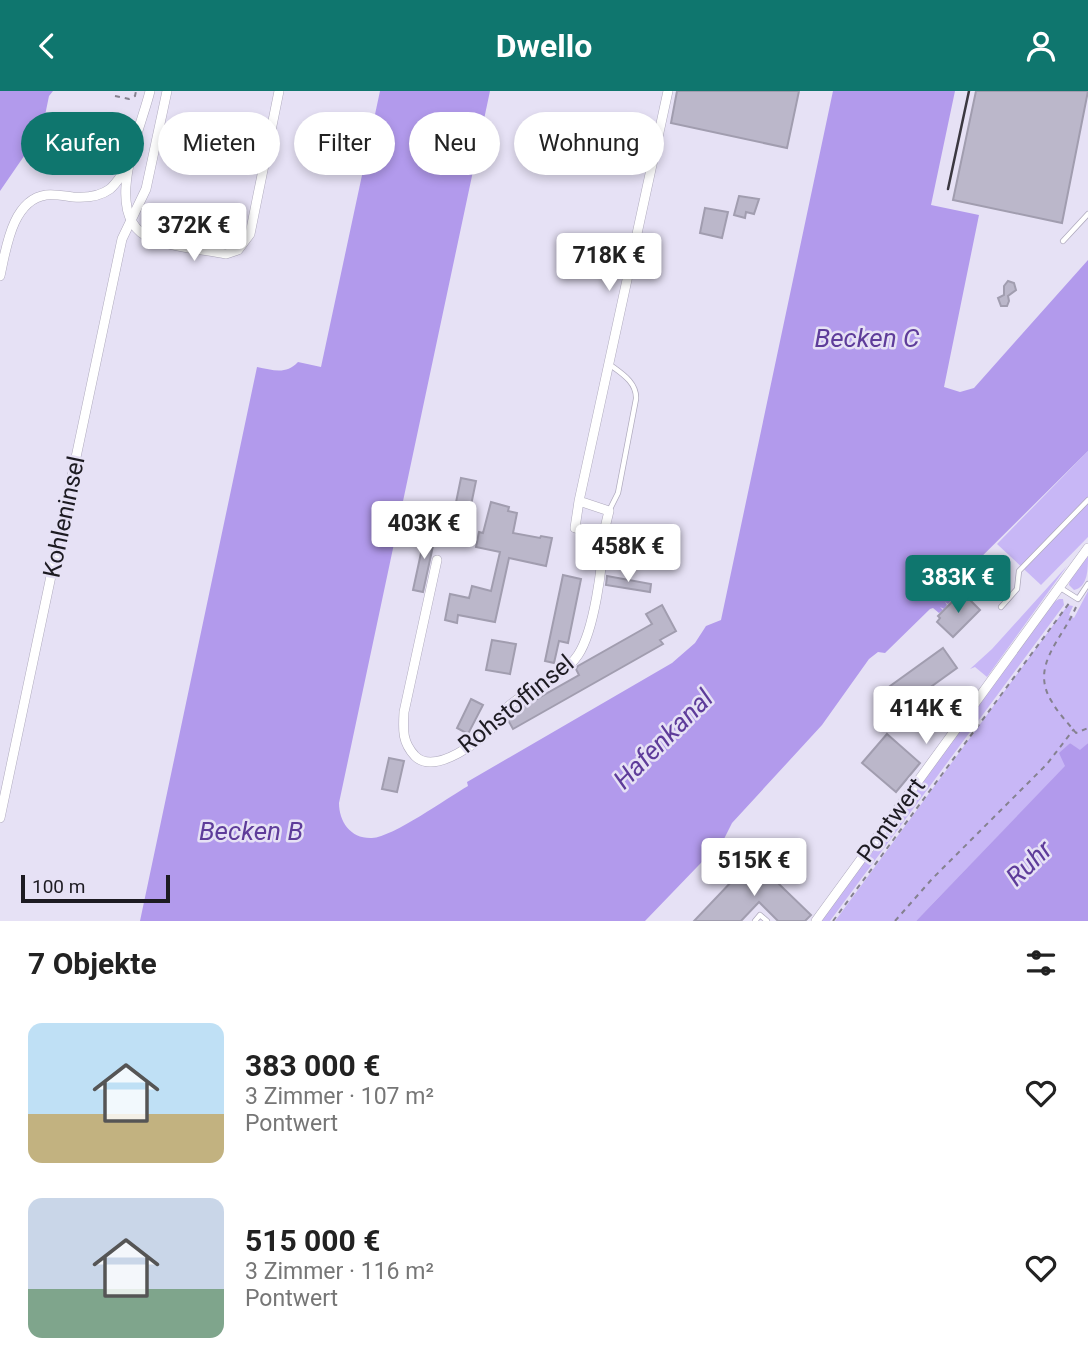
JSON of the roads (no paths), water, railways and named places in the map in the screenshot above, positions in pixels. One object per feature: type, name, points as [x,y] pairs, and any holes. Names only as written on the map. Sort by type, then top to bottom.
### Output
[{"type":"street","name":"Kohleninsel","points":[[144,114],[150,91]]},
{"type":"street","name":"Kohleninsel","points":[[0,818],[122,239],[146,189],[167,91]]},
{"type":"street","points":[[131,218],[136,228],[152,239],[226,254],[238,250],[250,234],[279,91]]},
{"type":"street","points":[[603,536],[575,528],[668,91]]},
{"type":"street","points":[[147,104],[164,104]]},
{"type":"street","name":"Kohleninsel","points":[[0,276],[8,238],[27,205],[48,195],[86,198],[99,195],[111,188],[121,175]]},
{"type":"street","name":"Kohleninsel","points":[[128,175],[126,207],[131,218]]},
{"type":"street","points":[[579,501],[609,511]]},
{"type":"street","name":"Rohstoffinsel","points":[[438,560],[404,712],[402,735],[408,748],[420,760],[431,763],[450,758],[481,738],[509,706],[559,674],[577,656],[587,635],[603,560],[603,536],[609,511]]},
{"type":"street","name":"Pontwert","points":[[816,921],[1088,548]]},
{"type":"lane","points":[[1063,241],[1088,214]]},
{"type":"lane","points":[[608,364],[627,379],[636,391],[618,493],[609,511]]},
{"type":"lane","points":[[1001,607],[1017,589],[1019,571],[1088,500]]},
{"type":"lane","points":[[1059,587],[1078,600],[1088,584]]},
{"type":"lane","points":[[755,921],[760,915],[767,921]]},
{"type":"water","points":[[0,91],[53,91],[49,96],[46,112],[21,112],[21,160],[0,191]]},
{"type":"water","points":[[380,91],[490,91],[486,112],[409,112],[409,175],[472,175],[339,803],[344,823],[352,832],[365,838],[381,836],[406,824],[468,786],[467,782],[672,663],[695,643],[706,626],[721,620],[833,91],[955,91],[931,205],[979,215],[944,387],[960,392],[974,388],[1088,260],[1088,451],[953,585],[957,596],[953,599],[950,597],[952,600],[948,604],[945,602],[947,605],[944,609],[940,607],[943,610],[939,613],[933,608],[930,609],[885,653],[878,652],[869,659],[822,725],[732,823],[724,839],[645,921],[140,921],[257,367],[284,370],[298,362],[321,367],[362,175],[395,175],[395,112],[376,112]]},
{"type":"water","name":"Ruhr","points":[[1070,743],[1080,750],[1088,743],[1088,921],[916,921],[1065,766],[1059,753]]},
{"type":"railway","points":[[948,189],[969,91]]},
{"type":"water label","name":"Becken C","points":[[867,338]]},
{"type":"water label","name":"Hafenkanal","points":[[663,739]]},
{"type":"water label","name":"Becken B","points":[[251,831]]}]
